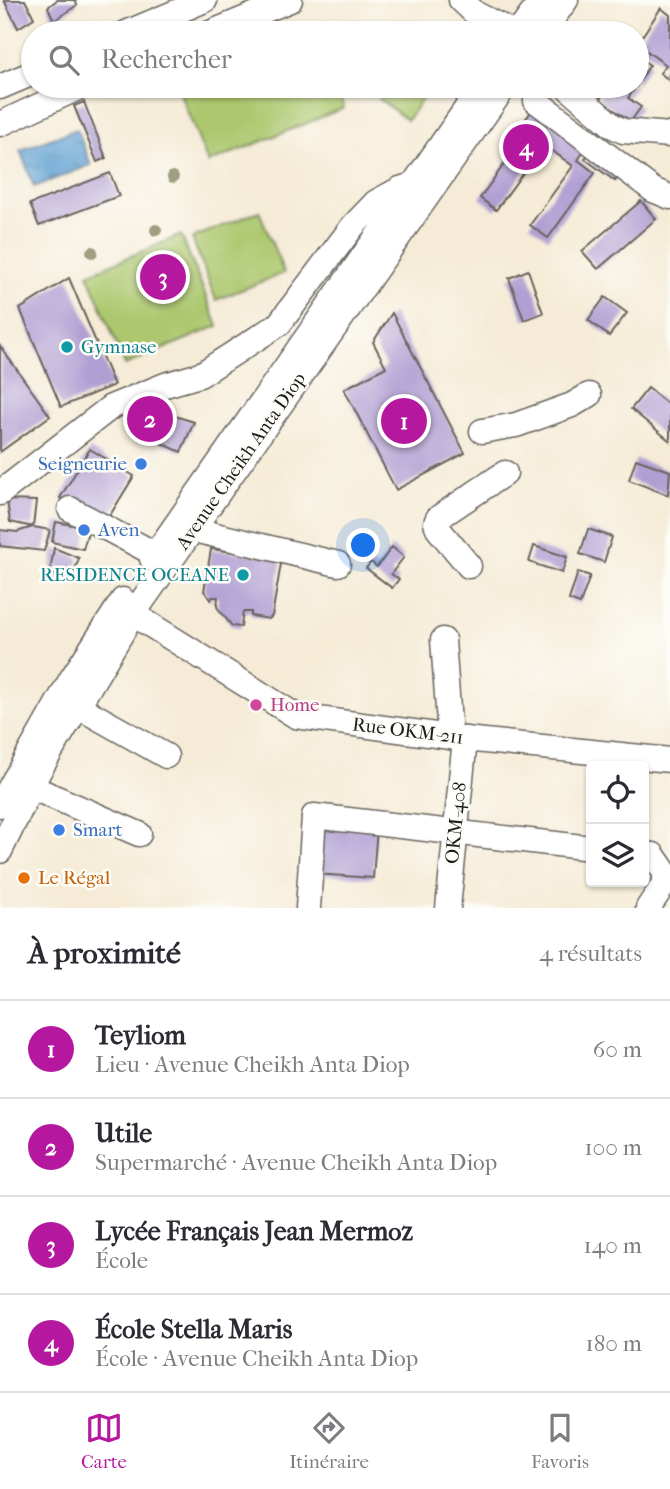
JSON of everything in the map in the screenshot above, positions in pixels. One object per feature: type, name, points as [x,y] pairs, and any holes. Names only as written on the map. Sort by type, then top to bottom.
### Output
[{"type":"street","points":[[155,21],[205,0]]},
{"type":"street","points":[[238,21],[290,0]]},
{"type":"street","points":[[461,0],[476,14],[491,21]]},
{"type":"street","points":[[525,21],[542,0]]},
{"type":"street","points":[[551,21],[566,0]]},
{"type":"street","points":[[0,87],[21,78]]},
{"type":"street","points":[[0,124],[56,98]]},
{"type":"street","name":"Avenue Cheikh Anta Diop","points":[[0,805],[72,678],[155,554],[474,98]]},
{"type":"street","name":"Avenue Cheikh Anta Diop","points":[[0,851],[56,741],[133,614],[497,98]]},
{"type":"street","points":[[536,98],[536,101],[653,190],[670,197]]},
{"type":"street","points":[[580,98],[613,126],[623,131],[670,135]]},
{"type":"street","points":[[0,493],[111,407],[165,385],[200,375],[279,324],[353,226],[376,201],[413,185]]},
{"type":"street","points":[[482,431],[516,425],[572,405],[589,395]]},
{"type":"street","points":[[470,566],[436,523],[438,518],[505,474]]},
{"type":"street","points":[[70,509],[155,554]]},
{"type":"street","points":[[194,530],[338,564]]},
{"type":"street","name":"Rue OKM-211","points":[[133,614],[296,716],[457,738],[670,761]]},
{"type":"street","name":"OKM-408","points":[[443,640],[457,738],[456,832],[448,908]]},
{"type":"street","points":[[79,707],[166,756]]},
{"type":"street","points":[[31,787],[139,834]]},
{"type":"street","points":[[308,908],[314,816],[586,847]]},
{"type":"street","points":[[648,908],[666,881],[664,871],[653,855],[649,855]]},
{"type":"green space","points":[[182,98],[340,98],[344,108],[208,163]]},
{"type":"green space","points":[[380,98],[423,98],[407,120]]},
{"type":"green space","points":[[259,211],[284,273],[216,300],[192,238]]},
{"type":"green space","points":[[181,235],[218,326],[125,365],[88,274]]},
{"type":"water","points":[[77,129],[91,165],[34,187],[20,150]]},
{"type":"building","points":[[4,0],[25,0],[34,18],[21,21],[18,28]]},
{"type":"building","points":[[57,0],[75,0],[77,5],[54,21],[48,7]]},
{"type":"building","points":[[661,8],[670,15],[670,81],[660,73],[666,65],[649,53],[649,26]]},
{"type":"building","points":[[628,98],[641,107],[631,121],[599,100]]},
{"type":"building","points":[[84,102],[106,158],[97,162],[74,106]]},
{"type":"building","points":[[533,109],[586,148],[578,160],[595,173],[548,238],[530,225],[573,166],[551,150],[547,157],[539,151],[496,210],[480,198],[527,132],[520,127]]},
{"type":"building","points":[[590,151],[621,173],[615,181],[585,159]]},
{"type":"building","points":[[110,173],[119,196],[39,226],[30,204]]},
{"type":"building","points":[[641,201],[656,219],[598,269],[582,251]]},
{"type":"building","points":[[528,270],[543,313],[524,320],[509,278]]},
{"type":"building","name":"Gymnase","points":[[69,278],[114,385],[61,407],[20,309]]},
{"type":"building","points":[[605,297],[627,313],[609,336],[588,320]]},
{"type":"building","points":[[392,313],[465,453],[396,490],[344,389],[386,367],[373,342]]},
{"type":"building","points":[[0,346],[50,416],[0,452]]},
{"type":"building","points":[[648,388],[670,406],[670,441],[631,409]]},
{"type":"building","points":[[152,409],[194,422],[181,452],[139,433]]},
{"type":"building","points":[[90,449],[134,476],[104,525],[60,498]]},
{"type":"building","points":[[636,459],[670,471],[668,495],[629,480]]},
{"type":"building","points":[[7,500],[36,501],[33,527],[10,522]]},
{"type":"building","points":[[56,522],[89,528],[83,549],[52,542]]},
{"type":"building","points":[[33,527],[50,530],[44,551],[0,546],[0,530],[17,532]]},
{"type":"building","points":[[588,529],[612,537],[604,562],[580,554]]},
{"type":"building","points":[[534,546],[567,557],[562,573],[529,562]]},
{"type":"building","points":[[392,547],[404,557],[391,574],[399,579],[392,588],[366,568],[371,562],[377,567]]},
{"type":"building","points":[[54,548],[79,558],[71,582],[50,572]]},
{"type":"building","name":"RESIDENCE OCEANE","points":[[211,549],[282,558],[272,616],[269,619],[243,612],[241,627],[232,626],[217,607],[218,597],[212,597],[211,600],[204,591]]},
{"type":"building","points":[[578,572],[590,576],[580,604],[569,600]]},
{"type":"building","points":[[318,824],[377,828],[373,878],[315,874]]},
{"type":"place","name":"École Stella Maris","points":[[526,147]]},
{"type":"place","name":"Lycée Français Jean Mermoz","points":[[163,277]]},
{"type":"place","name":"Gymnase","points":[[67,347]]},
{"type":"place","name":"Utile","points":[[150,419]]},
{"type":"place","name":"Teyliom","points":[[404,421]]},
{"type":"place","name":"Seigneurie","points":[[141,464]]},
{"type":"place","name":"Aven","points":[[84,530]]},
{"type":"place","name":"RESIDENCE OCEANE","points":[[243,575]]},
{"type":"place","name":"Home","points":[[256,705]]},
{"type":"place","name":"Smart","points":[[59,830]]},
{"type":"place","name":"Le Régal","points":[[24,878]]}]
